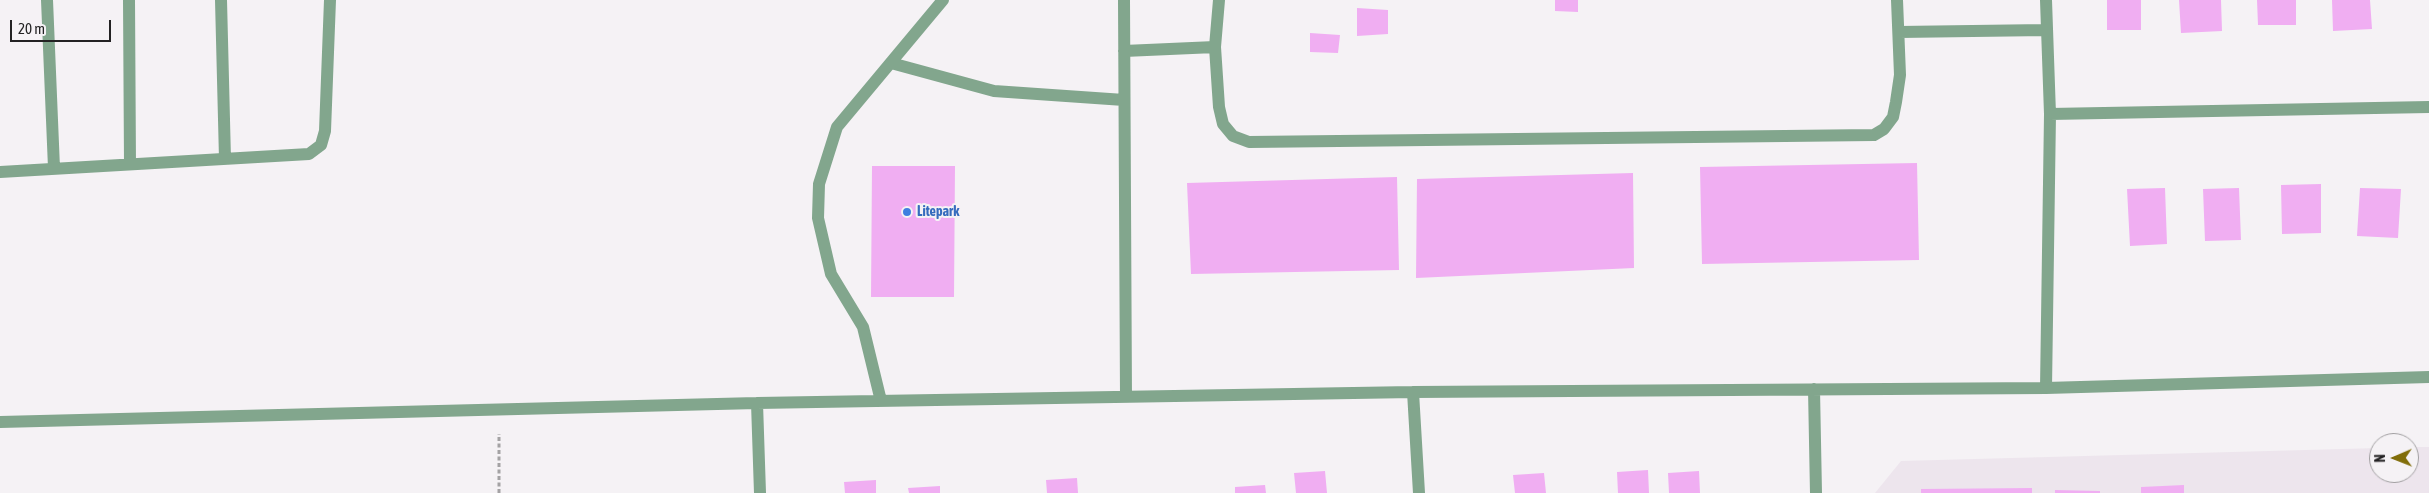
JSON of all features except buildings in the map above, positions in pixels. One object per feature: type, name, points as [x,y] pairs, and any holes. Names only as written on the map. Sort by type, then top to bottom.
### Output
[{"type":"street","points":[[47,0],[54,168]]},
{"type":"street","points":[[129,0],[130,164]]},
{"type":"street","points":[[222,0],[225,159]]},
{"type":"street","points":[[0,172],[309,154],[321,145],[325,131],[330,0]]},
{"type":"street","points":[[882,401],[863,327],[830,274],[818,218],[819,184],[838,127],[943,0]]},
{"type":"street","points":[[1124,0],[1126,397]]},
{"type":"street","points":[[1219,0],[1215,47],[1219,107],[1223,124],[1232,136],[1249,142],[1852,136],[1874,134],[1884,129],[1893,117],[1900,75],[1900,32],[1897,0]]},
{"type":"street","points":[[2046,0],[2050,114],[2046,388]]},
{"type":"street","points":[[1900,32],[2046,30]]},
{"type":"street","points":[[1124,51],[1215,47]]},
{"type":"street","points":[[891,64],[994,91],[1124,100]]},
{"type":"street","points":[[2050,114],[2429,106]]},
{"type":"street","points":[[0,422],[500,411],[757,403],[1413,392],[2046,388],[2429,377]]},
{"type":"street","points":[[1814,389],[1816,493]]},
{"type":"street","points":[[1413,392],[1419,493]]},
{"type":"street","points":[[757,403],[760,493]]},
{"type":"path","points":[[499,493],[500,411]]},
{"type":"shaded area","points":[[2419,447],[2429,447],[2429,493],[1875,493],[1901,461],[2369,448],[2369,483],[2419,483]]},
{"type":"place","name":"Litepark","points":[[907,212]]}]
